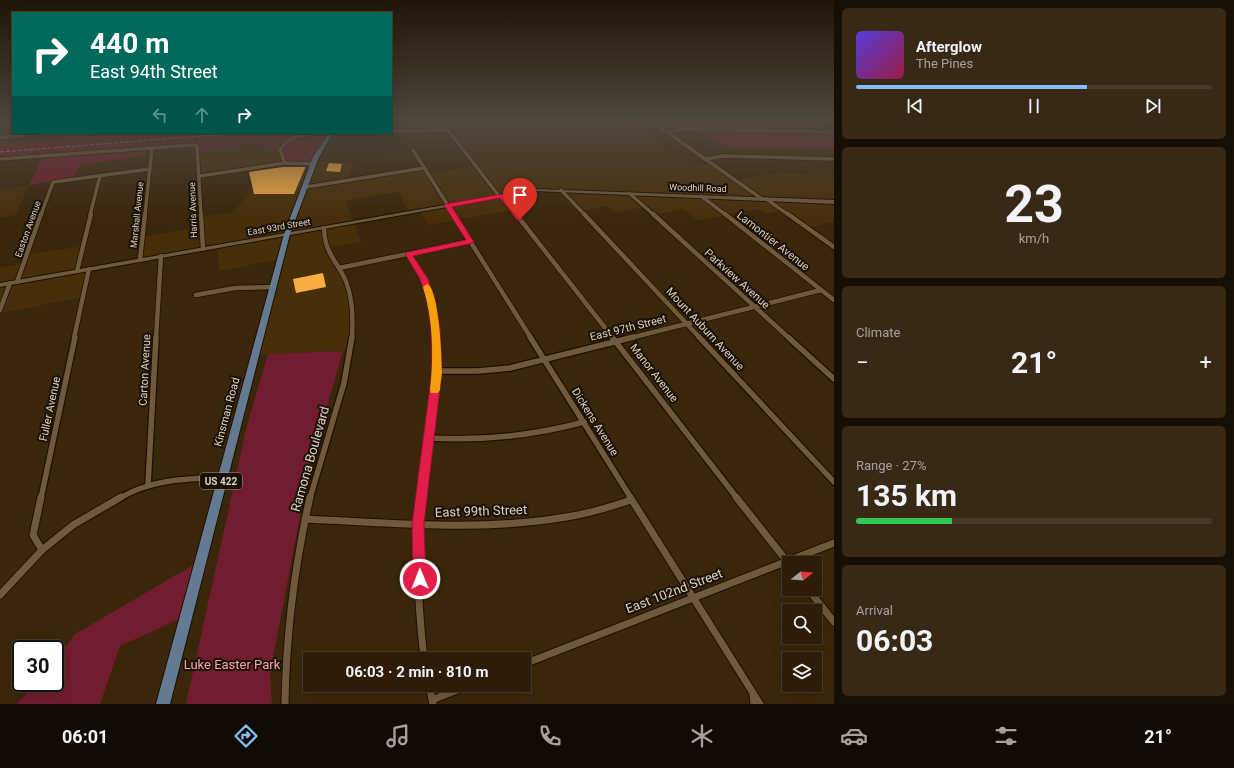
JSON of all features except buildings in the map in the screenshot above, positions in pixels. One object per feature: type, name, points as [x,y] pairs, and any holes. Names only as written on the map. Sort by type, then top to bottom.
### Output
[{"type":"main road","name":"Kinsman Road","points":[[163,704],[287,234],[319,153]]},
{"type":"main road","name":"East 93rd Street","points":[[0,285],[536,190],[560,190]]},
{"type":"main road","name":"Woodhill Road","points":[[560,190],[834,202]]},
{"type":"street","points":[[0,159],[85,153]]},
{"type":"street","name":"Marshall Avenue","points":[[140,260],[152,153]]},
{"type":"street","name":"Harris Avenue","points":[[198,153],[200,176],[202,249]]},
{"type":"street","points":[[281,153],[285,163]]},
{"type":"street","name":"Dickens Avenue","points":[[416,153],[760,704]]},
{"type":"street","name":"Manor Avenue","points":[[466,153],[783,556]]},
{"type":"street","points":[[697,153],[834,247]]},
{"type":"street","points":[[706,159],[723,156],[834,159]]},
{"type":"street","points":[[200,176],[285,163],[314,164]]},
{"type":"street","points":[[306,187],[424,168]]},
{"type":"street","points":[[77,271],[100,176],[150,169]]},
{"type":"street","name":"Easton Avenue","points":[[18,282],[53,182],[100,176]]},
{"type":"street","name":"Mount Auburn Avenue","points":[[560,190],[834,482]]},
{"type":"street","name":"Parkview Avenue","points":[[629,193],[834,378]]},
{"type":"street","name":"Lamontier Avenue","points":[[701,196],[834,300]]},
{"type":"street","name":"Ramona Boulevard","points":[[285,704],[285,674],[291,611],[305,519],[315,476],[344,382],[351,350],[353,325],[352,301],[339,268],[327,250],[324,228]]},
{"type":"street","points":[[339,268],[470,242]]},
{"type":"street","points":[[408,254],[424,279],[431,300],[436,329],[437,371],[418,524],[420,622],[423,652]]},
{"type":"street","name":"Carton Avenue","points":[[148,485],[161,256]]},
{"type":"street","name":"Fuller Avenue","points":[[42,550],[33,536],[89,269]]},
{"type":"street","points":[[0,310],[10,283]]},
{"type":"street","points":[[196,295],[235,288],[274,287]]},
{"type":"street","name":"East 97th Street","points":[[437,371],[470,372],[500,370],[821,290]]},
{"type":"street","points":[[429,438],[463,440],[511,438],[532,435],[584,422]]},
{"type":"street","points":[[0,595],[42,550],[73,525],[124,495],[148,485],[180,479],[222,478]]},
{"type":"street","name":"East 99th Street","points":[[305,519],[418,524],[503,525],[555,519],[596,511],[632,500]]},
{"type":"street","name":"East 102nd Street","points":[[805,556],[834,544]]},
{"type":"street","name":"East 102nd Street","points":[[531,661],[782,565]]},
{"type":"street","points":[[814,596],[834,622]]},
{"type":"street","points":[[430,692],[432,702],[454,692]]},
{"type":"street","points":[[753,694],[754,704]]},
{"type":"shaded area","points":[[199,153],[285,153],[315,161],[353,163],[349,180],[424,168],[428,174],[476,166],[466,153],[673,153],[693,167],[712,164],[736,180],[779,173],[834,176],[834,222],[806,228],[782,211],[765,214],[758,209],[697,221],[683,209],[653,215],[644,207],[614,213],[607,206],[580,212],[560,190],[536,190],[502,196],[513,210],[428,225],[420,211],[409,212],[398,192],[346,201],[361,242],[327,248],[339,268],[352,301],[351,350],[255,355],[281,259],[219,271],[217,247],[140,260],[142,237],[202,227],[201,217],[232,212],[255,188],[252,168],[200,176]]},
{"type":"shaded area","points":[[29,185],[16,215],[0,218],[0,189]]},
{"type":"shaded area","points":[[83,246],[77,271],[89,269],[83,297],[0,313],[0,268],[24,263],[27,255]]},
{"type":"green space","points":[[0,153],[93,153],[0,159]]},
{"type":"green space","points":[[96,153],[146,153],[146,155],[81,165],[72,178],[29,185],[43,157]]},
{"type":"green space","points":[[281,153],[320,153],[314,164],[285,163]]},
{"type":"green space","name":"Luke Easter Park","points":[[343,351],[309,470],[270,673],[272,704],[186,704],[247,425],[268,354]]},
{"type":"green space","points":[[200,561],[186,616],[120,646],[100,704],[16,704],[29,692],[64,692],[64,649],[75,634]]},
{"type":"slow traffic","points":[[427,287],[436,329],[437,371],[435,390]]},
{"type":"route","points":[[420,579],[418,524],[437,371],[436,329],[431,300],[424,279],[408,254],[470,242],[448,205],[502,196],[520,219]]}]
